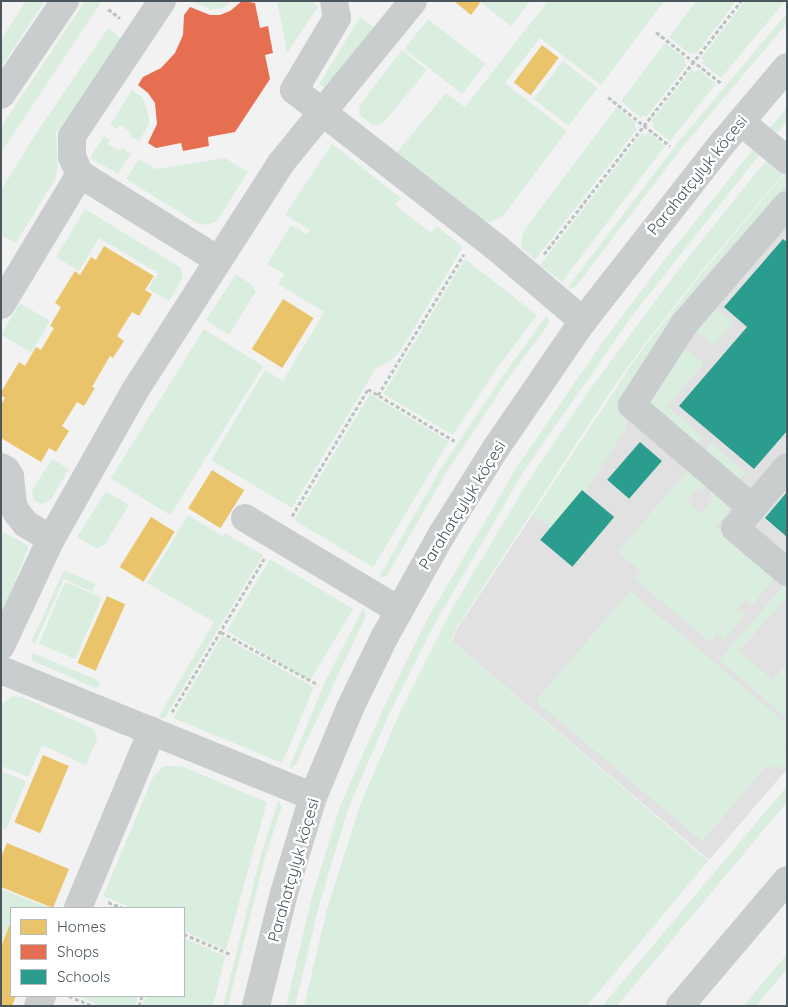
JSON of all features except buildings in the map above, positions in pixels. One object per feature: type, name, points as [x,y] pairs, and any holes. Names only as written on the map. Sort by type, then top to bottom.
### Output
[{"type":"street","points":[[1,95],[65,1]]},
{"type":"street","points":[[162,1],[72,136],[72,157],[80,174],[218,260]]},
{"type":"street","points":[[334,1],[337,18],[294,90],[528,274],[583,321]]},
{"type":"street","points":[[1,646],[51,539],[134,392],[218,260],[281,163],[413,1]]},
{"type":"street","name":"Parahatçylyk köçesi","points":[[256,1006],[284,893],[313,797],[350,708],[399,610],[447,526],[496,448],[583,321],[740,122],[787,67]]},
{"type":"street","points":[[740,122],[787,160]]},
{"type":"street","points":[[1,305],[80,174]]},
{"type":"street","points":[[752,508],[632,404],[685,323],[787,205]]},
{"type":"street","points":[[1,467],[10,476],[13,505],[17,513],[26,524],[51,539]]},
{"type":"street","points":[[787,467],[735,528],[787,572]]},
{"type":"street","points":[[245,518],[399,610]]},
{"type":"street","points":[[1,670],[160,726],[313,797]]},
{"type":"street","points":[[78,907],[160,726]]},
{"type":"street","points":[[680,1006],[787,880]]},
{"type":"path","points":[[528,274],[741,1]]},
{"type":"path","points":[[656,32],[721,83]]},
{"type":"path","points":[[608,97],[670,146]]},
{"type":"path","points":[[378,395],[464,254],[471,260]]},
{"type":"path","points":[[288,522],[368,389],[455,441]]},
{"type":"path","points":[[160,726],[221,632],[268,553]]},
{"type":"path","points":[[221,632],[319,685]]},
{"type":"path","points":[[185,934],[230,954]]},
{"type":"path","points":[[71,997],[93,1006]]},
{"type":"shaded area","points":[[787,171],[787,769],[709,860],[452,641],[457,629],[637,357],[696,281]]},
{"type":"green space","points":[[26,1],[45,1],[1,68],[1,40]]},
{"type":"green space","points":[[85,1],[102,1],[1,153],[1,127]]},
{"type":"green space","points":[[192,1],[230,1],[226,7],[211,10]]},
{"type":"green space","points":[[277,1],[311,1],[318,7],[287,53]]},
{"type":"green space","points":[[479,1],[530,1],[511,26]]},
{"type":"green space","points":[[548,1],[664,1],[601,85],[540,38],[505,83],[567,131],[503,216],[490,222],[484,221],[397,152],[446,93],[465,107]]},
{"type":"green space","points":[[696,1],[736,1],[696,54],[693,52],[690,54],[669,37]]},
{"type":"green space","points":[[745,1],[785,1],[721,78],[702,63],[704,60],[701,58]]},
{"type":"green space","points":[[787,13],[787,23],[681,149],[577,285],[573,288],[568,287],[676,145]]},
{"type":"green space","points":[[360,17],[374,28],[325,88],[319,84]]},
{"type":"green space","points":[[428,19],[486,64],[462,94],[405,49]]},
{"type":"green space","points":[[108,28],[121,38],[56,133],[58,165],[55,179],[16,243],[1,235],[1,190],[35,135]]},
{"type":"green space","points":[[665,43],[686,59],[684,63],[687,65],[646,117],[643,115],[641,118],[621,101]]},
{"type":"green space","points":[[402,50],[427,70],[384,122],[372,125],[360,115],[361,103]]},
{"type":"green space","points":[[563,61],[598,88],[568,126],[533,99]]},
{"type":"green space","points":[[692,69],[695,72],[698,69],[716,84],[670,141],[652,127],[654,124],[651,121]]},
{"type":"green space","points":[[132,90],[142,97],[149,116],[149,125],[139,141],[130,136],[132,133],[120,125],[117,129],[110,125]]},
{"type":"green space","points":[[617,107],[636,123],[634,126],[637,129],[535,260],[521,247],[522,235]]},
{"type":"green space","points":[[787,108],[787,121],[775,136],[768,130]]},
{"type":"green space","points":[[648,132],[665,146],[562,282],[540,265],[642,133],[645,135]]},
{"type":"green space","points":[[104,136],[110,140],[108,144],[120,151],[122,148],[131,154],[118,174],[90,158]]},
{"type":"green space","points":[[332,144],[401,198],[395,205],[431,233],[437,226],[463,247],[401,350],[389,362],[376,368],[292,508],[211,460],[265,370],[283,381],[324,312],[278,284],[284,274],[267,264],[291,225],[307,234],[310,230],[285,215]]},
{"type":"green space","points":[[754,148],[760,154],[632,316],[524,471],[433,627],[390,712],[348,809],[320,902],[295,1006],[286,1006],[311,900],[340,806],[383,709],[425,623],[517,467],[599,347],[666,258]]},
{"type":"green space","points":[[225,158],[248,172],[217,221],[207,225],[197,223],[126,179],[139,159],[156,169]]},
{"type":"green space","points":[[767,159],[784,173],[694,281],[636,356],[604,401],[456,629],[451,640],[708,861],[587,1006],[304,1006],[327,909],[360,805],[399,714],[451,610],[532,475],[588,392],[679,269]]},
{"type":"green space","points":[[785,173],[787,184],[699,284],[616,404],[627,415],[627,427],[559,532],[532,515],[637,357],[696,281]]},
{"type":"green space","points":[[85,209],[180,267],[183,278],[169,301],[148,289],[158,273],[99,238],[79,271],[56,257]]},
{"type":"green space","points":[[465,259],[537,315],[496,370],[453,435],[383,394]]},
{"type":"green space","points":[[236,274],[251,284],[256,291],[229,335],[206,320]]},
{"type":"green space","points":[[20,303],[50,321],[31,353],[1,335]]},
{"type":"green space","points":[[713,306],[733,322],[715,345],[695,329]]},
{"type":"green space","points":[[547,315],[548,325],[510,376],[446,473],[386,577],[379,577],[440,470],[505,373]]},
{"type":"green space","points":[[204,329],[263,366],[170,515],[111,478]]},
{"type":"green space","points":[[683,350],[689,351],[704,363],[667,406],[703,437],[697,444],[648,402]]},
{"type":"green space","points":[[370,394],[449,441],[373,567],[294,520]]},
{"type":"green space","points":[[711,443],[746,473],[740,480],[705,450]]},
{"type":"green space","points":[[52,459],[69,469],[51,499],[46,503],[40,504],[34,500],[32,495],[33,488]]},
{"type":"green space","points":[[690,470],[709,484],[703,491],[698,487],[687,501],[701,514],[713,500],[709,496],[714,489],[728,503],[727,513],[716,527],[775,578],[752,605],[745,600],[710,642],[635,579],[641,571],[618,552],[686,472]]},
{"type":"green space","points":[[106,491],[129,505],[105,544],[97,549],[77,537]]},
{"type":"green space","points":[[188,515],[223,536],[225,533],[263,555],[164,719],[159,716],[214,622],[147,583]]},
{"type":"green space","points":[[1,531],[29,546],[1,617]]},
{"type":"green space","points":[[270,559],[353,609],[310,681],[227,631]]},
{"type":"green space","points":[[64,570],[96,584],[92,592],[64,579],[35,644],[31,642]]},
{"type":"green space","points":[[65,582],[102,598],[76,659],[39,644]]},
{"type":"green space","points":[[784,585],[787,588],[787,597],[739,651],[773,680],[784,667],[787,669],[787,718],[719,660]]},
{"type":"green space","points":[[630,591],[787,724],[787,742],[702,841],[536,701]]},
{"type":"green space","points":[[363,608],[366,616],[295,766],[289,768],[325,682]]},
{"type":"green space","points":[[739,609],[745,614],[723,640],[717,635]]},
{"type":"green space","points":[[222,636],[314,687],[282,763],[173,718]]},
{"type":"green space","points":[[33,653],[98,680],[100,686],[95,688],[33,661],[31,656]]},
{"type":"green space","points":[[12,696],[22,697],[94,729],[97,739],[86,765],[42,745],[28,777],[1,766],[1,705]]},
{"type":"green space","points":[[662,749],[787,749],[787,767],[662,767]]},
{"type":"green space","points":[[164,766],[181,766],[267,802],[226,950],[185,931],[185,907],[129,907],[103,896],[153,777]]},
{"type":"green space","points":[[1,771],[26,781],[6,830],[1,828]]},
{"type":"green space","points":[[787,786],[787,802],[617,1006],[602,1006]]},
{"type":"green space","points":[[278,801],[282,806],[265,858],[228,1006],[223,1006],[260,857]]},
{"type":"green space","points":[[1,889],[47,907],[10,907],[10,922],[1,945]]},
{"type":"green space","points":[[185,938],[225,956],[213,1006],[142,1006],[146,997],[185,997]]},
{"type":"green space","points":[[787,954],[787,969],[756,1006],[743,1006]]},
{"type":"green space","points":[[80,997],[138,997],[135,1006],[102,1006]]}]
